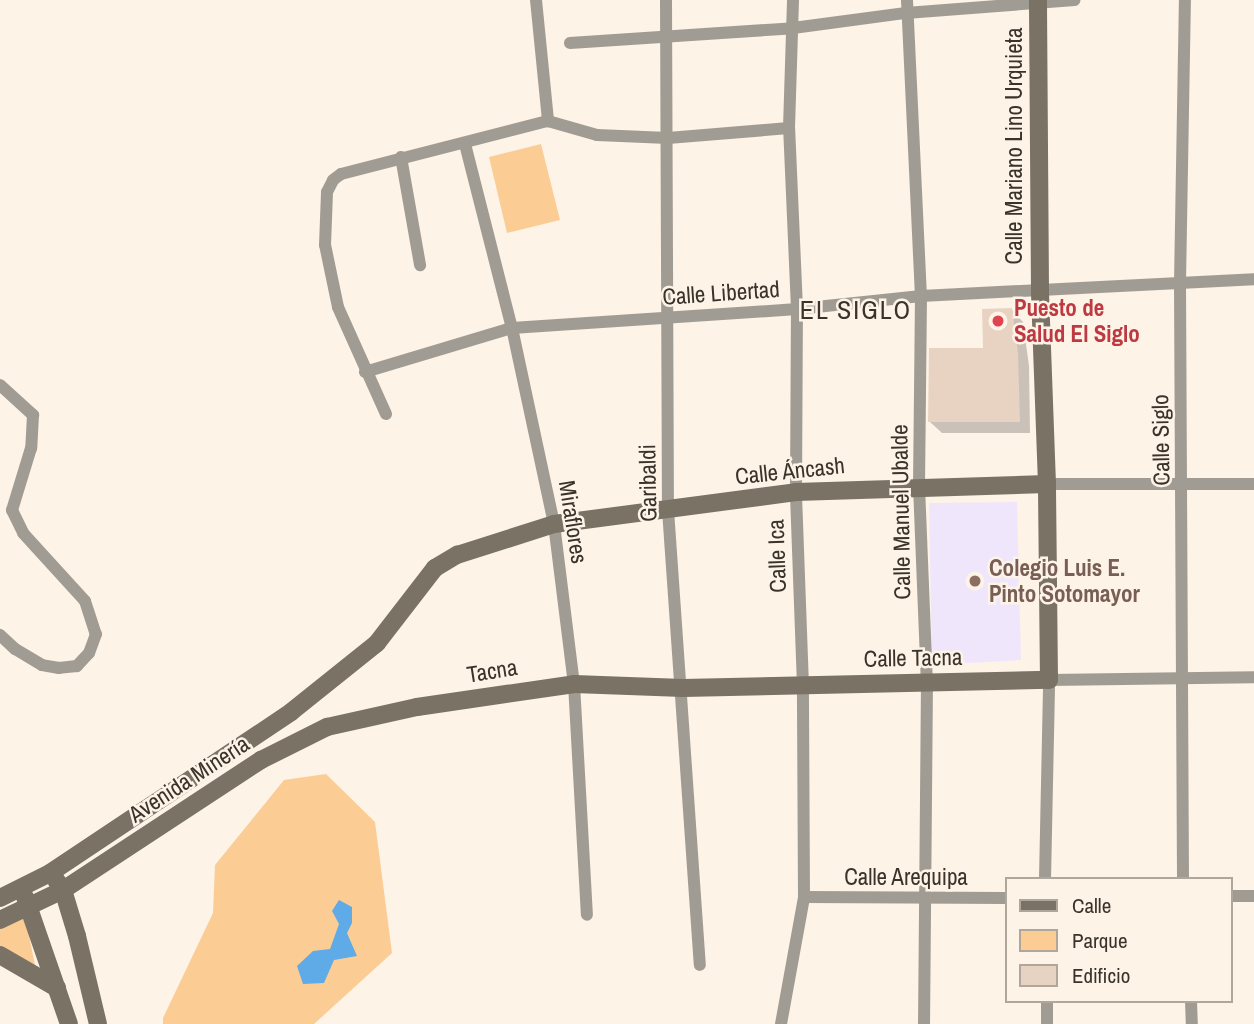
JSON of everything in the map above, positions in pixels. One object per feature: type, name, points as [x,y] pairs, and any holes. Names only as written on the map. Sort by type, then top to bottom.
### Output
[{"type":"main road","name":"Calle Mariano Lino Urquieta","points":[[1038,1],[1040,291],[1047,484],[1049,680]]},
{"type":"main road","name":"Calle Áncash","points":[[377,643],[435,568],[457,555],[554,524],[796,492],[1047,484]]},
{"type":"main road","name":"Avenida Minería","points":[[0,898],[50,873],[290,712],[377,643]]},
{"type":"main road","name":"Calle Tacna","points":[[573,684],[683,688],[1049,680]]},
{"type":"main road","name":"Tacna","points":[[417,707],[573,684]]},
{"type":"main road","name":"Avenida Minería","points":[[0,920],[63,890],[261,760],[327,727],[417,707]]},
{"type":"main road","points":[[50,873],[63,890],[98,1024]]},
{"type":"main road","points":[[19,888],[30,905],[69,1024]]},
{"type":"main road","points":[[0,955],[57,988]]},
{"type":"street","points":[[536,0],[548,121]]},
{"type":"street","name":"Garibaldi","points":[[666,0],[664,37],[668,138],[668,510],[683,688],[700,965]]},
{"type":"street","name":"Calle Ica","points":[[781,1024],[804,897],[803,686],[796,492],[797,309],[789,128],[793,0]]},
{"type":"street","points":[[570,43],[793,28],[907,7],[1074,0]]},
{"type":"street","name":"Calle Siglo","points":[[1184,877],[1180,282],[1185,0]]},
{"type":"street","name":"Calle Manuel Ubalde","points":[[907,7],[921,296],[919,486],[927,682],[923,1024]]},
{"type":"street","points":[[386,414],[338,307],[325,245],[327,192],[333,180],[341,174],[548,121],[597,135],[668,138],[789,128]]},
{"type":"street","name":"Miraflores","points":[[466,144],[512,328],[554,524],[573,684],[587,915]]},
{"type":"street","points":[[401,157],[420,265]]},
{"type":"street","name":"Calle Libertad","points":[[365,372],[512,328],[797,309],[921,296],[1254,279]]},
{"type":"street","points":[[0,385],[33,415],[31,448],[12,510],[23,533],[85,601],[96,634],[89,653],[77,666],[59,668],[42,665],[15,649],[0,635]]},
{"type":"street","name":"Calle Áncash","points":[[1047,484],[1254,484]]},
{"type":"street","name":"Calle Tacna","points":[[1049,680],[1254,677]]},
{"type":"street","name":"Calle Mariano Lino Urquieta","points":[[1045,877],[1049,680]]},
{"type":"street","points":[[1233,895],[1254,896]]},
{"type":"street","name":"Calle Arequipa","points":[[804,897],[923,900],[1006,898]]},
{"type":"street","points":[[1046,1003],[1047,1024]]},
{"type":"street","points":[[1191,1003],[1192,1024]]},
{"type":"shaded area","name":"Colegio Luis E. Pinto Sotomayor","points":[[1017,502],[1021,660],[932,665],[929,503]]},
{"type":"green space","points":[[541,144],[560,220],[507,233],[489,157]]},
{"type":"green space","points":[[326,774],[375,822],[392,953],[314,1024],[163,1024],[163,1018],[213,913],[215,865],[284,780]]},
{"type":"green space","points":[[25,916],[35,965],[0,946],[0,929]]},
{"type":"water","points":[[339,900],[352,907],[352,923],[347,933],[357,956],[334,960],[324,983],[303,984],[297,966],[313,951],[330,949],[339,924],[332,911]]},
{"type":"building","points":[[1012,308],[1018,353],[1020,422],[928,422],[929,348],[983,348],[982,309]]},
{"type":"place","name":"Puesto de Salud El Siglo","points":[[998,321]]},
{"type":"place","name":"Colegio Luis E. Pinto Sotomayor","points":[[975,581]]},
{"type":"district","name":"EL SIGLO","points":[[856,310]]}]
